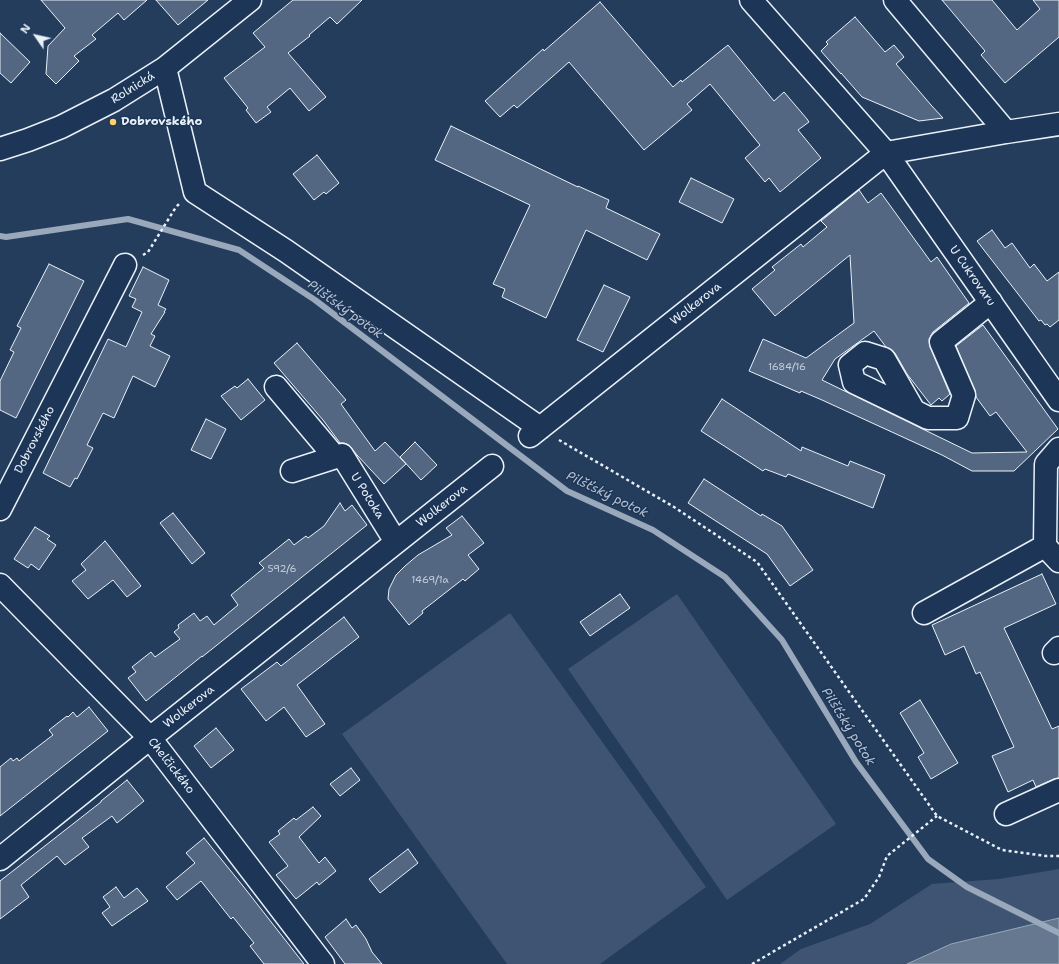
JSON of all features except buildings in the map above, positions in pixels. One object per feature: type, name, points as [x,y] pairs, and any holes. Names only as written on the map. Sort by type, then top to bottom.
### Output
[{"type":"street","name":"U Cukrovaru","points":[[751,0],[886,153],[1059,400]]},
{"type":"street","points":[[895,0],[1006,132]]},
{"type":"street","name":"Rolnická","points":[[0,149],[61,127],[114,100],[165,68],[236,4]]},
{"type":"street","points":[[165,68],[195,192],[286,251],[535,432]]},
{"type":"street","points":[[886,153],[1059,124]]},
{"type":"street","name":"Wolkerova","points":[[535,432],[886,153]]},
{"type":"street","name":"Dobrovského","points":[[0,508],[125,265]]},
{"type":"street","points":[[914,411],[928,418],[957,418],[964,395],[941,342],[991,302]]},
{"type":"street","name":"U Potoka","points":[[276,387],[335,457],[342,455],[396,542]]},
{"type":"street","points":[[924,613],[1052,553],[1046,464],[1059,449]]},
{"type":"street","points":[[292,471],[335,457]]},
{"type":"street","name":"Wolkerova","points":[[0,859],[492,466]]},
{"type":"street","name":"Chelčického","points":[[0,585],[150,738],[323,964]]},
{"type":"street","points":[[1006,814],[1059,790]]},
{"type":"path","points":[[148,252],[176,207]]},
{"type":"path","points":[[535,432],[674,507],[757,562],[937,816],[1002,850],[1046,856],[1059,856]]},
{"type":"path","points":[[752,964],[864,899],[879,877],[887,856],[937,816]]},
{"type":"shaded area","points":[[677,594],[836,824],[727,900],[568,669]]},
{"type":"shaded area","points":[[510,613],[706,887],[600,964],[507,964],[342,734]]},
{"type":"shaded area","points":[[1059,869],[1059,918],[951,944],[907,964],[780,964],[801,949],[870,924],[932,884],[999,879]]},
{"type":"shaded area","points":[[1059,918],[1059,964],[907,964],[951,944]]},
{"type":"waterway","name":"Pilšťský potok","points":[[0,236],[6,237],[128,219],[239,250],[315,300],[567,491],[653,530],[725,577],[782,640],[856,762],[928,859],[967,887],[1059,933]]},
{"type":"place","name":"Dobrovského","points":[[113,122]]}]
